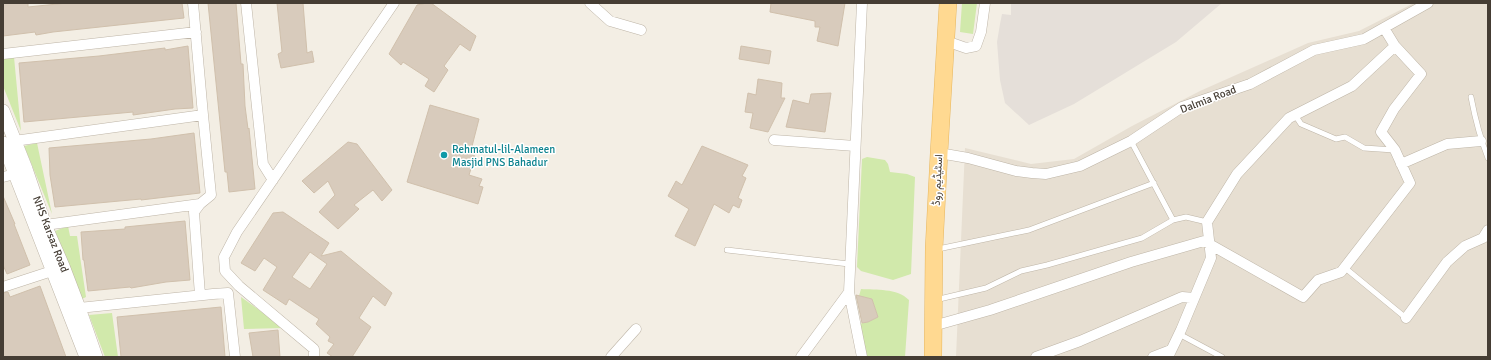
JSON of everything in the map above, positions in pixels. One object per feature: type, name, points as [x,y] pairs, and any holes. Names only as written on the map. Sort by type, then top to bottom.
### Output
[{"type":"main road","name":"اسٹیڈیم روڈ","points":[[922,357],[922,294],[937,3]]},
{"type":"main road","name":"اسٹیڈیم روڈ","points":[[933,357],[934,249],[938,153],[948,3]]},
{"type":"street","points":[[193,3],[202,115],[211,195],[200,204],[194,212],[200,295]]},
{"type":"street","points":[[246,3],[263,164],[273,180]]},
{"type":"street","points":[[314,357],[314,349],[239,286],[225,272],[224,257],[237,232],[394,3]]},
{"type":"street","points":[[590,3],[610,21],[642,30]]},
{"type":"street","points":[[862,3],[849,292],[862,357]]},
{"type":"street","points":[[946,41],[966,48],[976,46],[981,32],[985,3]]},
{"type":"street","name":"Dalmia Road","points":[[938,153],[968,158],[1016,171],[1046,174],[1080,166],[1131,140],[1182,107],[1250,84],[1314,50],[1364,39],[1428,3]]},
{"type":"street","points":[[933,326],[1185,246],[1204,242],[1303,297],[1318,280],[1341,272],[1410,183],[1395,150],[1380,132],[1394,108],[1420,74],[1395,46],[1384,28]]},
{"type":"street","points":[[3,54],[196,32]]},
{"type":"street","points":[[1153,357],[1169,353],[1178,334],[1211,258],[1207,222],[1237,174],[1289,118],[1352,86],[1395,46]]},
{"type":"street","name":"NHS Karsaz Road","points":[[3,111],[9,142],[28,191],[52,271],[86,357]]},
{"type":"street","points":[[9,142],[202,115]]},
{"type":"street","points":[[774,140],[855,146]]},
{"type":"street","points":[[1401,164],[1447,144],[1481,141]]},
{"type":"street","name":"NHS Karsaz Road","points":[[9,142],[9,175],[28,191],[45,225],[80,308],[96,357]]},
{"type":"street","points":[[45,225],[200,204]]},
{"type":"street","points":[[1406,318],[1447,262],[1465,246],[1483,238],[1488,230]]},
{"type":"street","points":[[3,287],[52,271]]},
{"type":"street","points":[[801,357],[849,292]]},
{"type":"street","points":[[80,308],[200,295],[228,294],[235,357]]},
{"type":"street","points":[[1036,357],[1080,341],[1182,297],[1194,298]]},
{"type":"street","points":[[611,357],[636,329]]},
{"type":"lane","points":[[1471,97],[1475,120],[1488,158]]},
{"type":"lane","points":[[1295,115],[1301,124],[1336,139],[1344,137],[1364,148],[1395,150]]},
{"type":"lane","points":[[1131,140],[1173,220]]},
{"type":"lane","points":[[934,249],[1029,230],[1154,183]]},
{"type":"lane","points":[[933,300],[986,288],[1021,271],[1142,238],[1173,220],[1186,217],[1207,222]]},
{"type":"lane","points":[[726,250],[850,264]]},
{"type":"lane","points":[[1344,267],[1406,318]]},
{"type":"lane","points":[[1178,334],[1222,357]]},
{"type":"shaded area","points":[[1011,3],[1222,3],[1176,42],[1074,104],[1029,125],[1005,103],[1000,80],[997,42],[1002,14],[1011,15]]},
{"type":"shaded area","points":[[1414,3],[1488,3],[1488,357],[956,357],[965,148],[1031,164],[1074,159],[1132,126],[1200,91],[1308,43],[1359,31]]},
{"type":"green space","points":[[962,3],[977,3],[973,34],[960,32]]},
{"type":"green space","points":[[14,57],[21,131],[3,86],[3,58]]},
{"type":"green space","points":[[37,143],[52,214],[24,146]]},
{"type":"green space","points":[[867,157],[885,160],[888,164],[890,172],[907,174],[915,177],[911,274],[893,280],[861,271],[857,267],[862,159]]},
{"type":"green space","points":[[68,226],[70,236],[77,236],[86,297],[82,299],[55,231]]},
{"type":"green space","points":[[861,289],[899,293],[909,300],[905,357],[865,357],[858,324],[868,322],[878,317],[872,299],[859,296]]},
{"type":"green space","points":[[241,297],[284,328],[244,329]]},
{"type":"green space","points":[[112,313],[118,357],[105,357],[89,315]]},
{"type":"building","points":[[3,3],[28,3],[28,7],[67,3],[182,3],[184,18],[36,35],[35,32],[3,36]]},
{"type":"building","points":[[208,3],[236,3],[241,64],[243,64],[245,106],[248,129],[249,128],[255,189],[229,192],[227,172],[225,172]]},
{"type":"building","points":[[277,3],[303,3],[307,53],[312,51],[314,62],[281,68],[278,54],[282,52]]},
{"type":"building","points":[[431,3],[476,36],[470,51],[460,44],[444,66],[448,70],[434,92],[425,86],[429,79],[403,62],[401,65],[389,54],[417,5]]},
{"type":"building","points":[[771,3],[845,3],[838,46],[817,41],[820,27],[815,27],[815,21],[770,12]]},
{"type":"building","points":[[188,46],[193,108],[133,115],[133,112],[24,122],[19,63],[99,56],[165,48],[165,50]]},
{"type":"building","points":[[741,46],[771,51],[769,64],[739,59]]},
{"type":"building","points":[[758,79],[782,83],[781,98],[785,98],[768,132],[750,128],[753,113],[745,112],[748,93],[756,95]]},
{"type":"building","points":[[831,93],[825,132],[786,127],[793,100],[809,104],[811,94]]},
{"type":"building","name":"Rehmatul-lil-Alameen Masjid PNS Bahadur","points":[[430,105],[479,119],[470,154],[475,156],[469,175],[482,179],[479,186],[483,187],[478,204],[407,182]]},
{"type":"building","points":[[194,133],[200,193],[141,200],[55,207],[50,175],[49,148],[151,139]]},
{"type":"building","points":[[348,142],[357,144],[392,190],[382,201],[373,190],[354,205],[359,209],[338,229],[319,212],[335,195],[328,181],[314,193],[302,181]]},
{"type":"building","points":[[702,146],[748,165],[742,176],[746,178],[738,198],[742,200],[739,208],[733,205],[729,213],[714,204],[695,246],[675,236],[689,209],[668,196],[676,181],[682,185]]},
{"type":"building","points":[[3,196],[30,265],[7,274],[3,265]]},
{"type":"building","points":[[283,212],[329,243],[321,256],[341,251],[392,293],[385,306],[373,296],[359,318],[371,327],[352,357],[333,357],[327,353],[334,344],[328,341],[330,337],[316,324],[319,319],[289,299],[286,305],[263,290],[277,267],[264,258],[255,271],[241,263],[273,213]],"holes":[[[310,252],[327,264],[310,289],[292,277]]]},
{"type":"building","points":[[185,221],[190,280],[166,282],[131,288],[88,291],[83,260],[81,232],[125,229],[125,227]]},
{"type":"building","points":[[40,286],[66,357],[4,357],[3,293],[8,292],[10,297]]},
{"type":"building","points":[[856,295],[872,299],[878,317],[862,323]]},
{"type":"building","points":[[221,307],[225,357],[121,357],[117,317]]},
{"type":"building","points":[[278,330],[280,357],[253,357],[249,333]]},
{"type":"place","name":"Rehmatul-lil-Alameen Masjid PNS Bahadur","points":[[444,155]]}]
